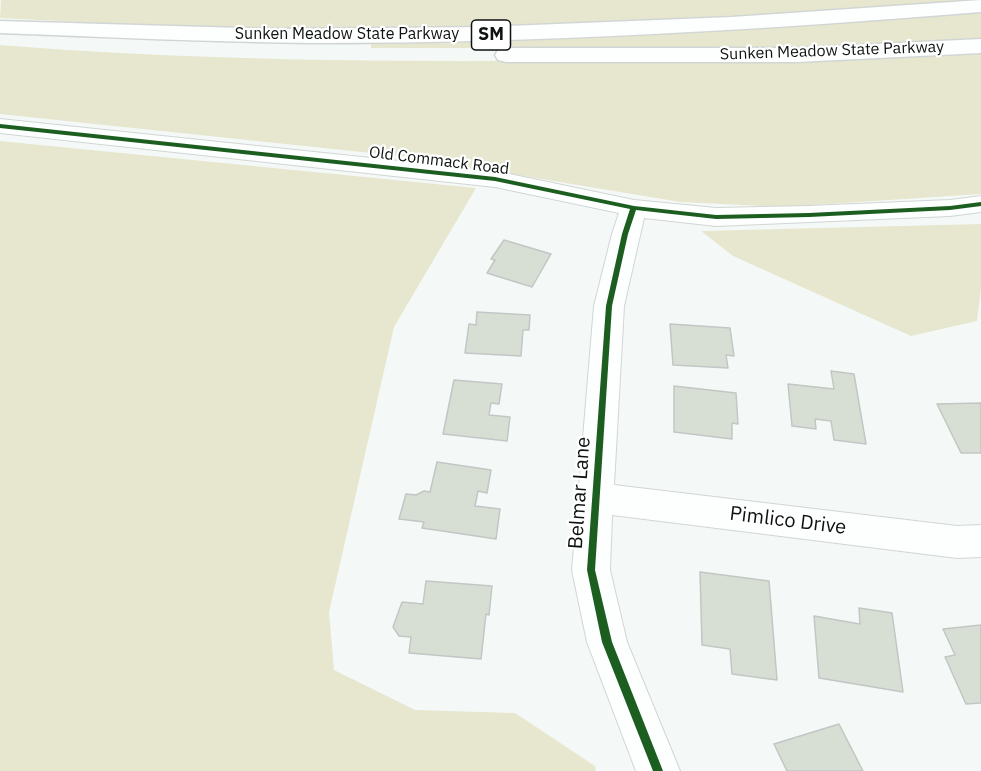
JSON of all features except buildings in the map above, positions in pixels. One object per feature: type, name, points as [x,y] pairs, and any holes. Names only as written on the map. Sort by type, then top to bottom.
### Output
[{"type":"highway","name":"Sunken Meadow State Parkway","points":[[0,27],[313,36],[502,34],[814,20],[981,6]]},
{"type":"highway","name":"Sunken Meadow State Parkway","points":[[0,41],[391,54],[601,56],[797,55],[981,46]]},
{"type":"street","name":"Old Commack Road","points":[[0,126],[495,179],[634,208],[716,217],[809,215],[950,208],[981,204]]},
{"type":"street","name":"Belmar Lane","points":[[634,208],[625,234],[609,306],[591,570],[608,642],[658,771]]},
{"type":"street","name":"Pimlico Drive","points":[[596,498],[957,542],[981,541]]},
{"type":"green space","points":[[1,0],[981,0],[677,22],[432,30],[220,29],[0,18]]},
{"type":"green space","points":[[981,11],[981,39],[758,48],[371,48],[371,40],[676,32]]},
{"type":"green space","points":[[0,45],[122,53],[367,61],[613,60],[981,53],[981,194],[783,207],[680,202],[409,157],[0,114]]},
{"type":"green space","points":[[0,141],[476,188],[394,327],[329,612],[334,670],[415,710],[515,713],[595,766],[596,771],[0,771]]},
{"type":"green space","points":[[981,224],[981,289],[977,321],[911,336],[733,256],[701,231]]},
{"type":"cycle path","points":[[0,126],[495,179],[634,208],[716,217],[809,215],[950,208],[981,204]]},
{"type":"cycle path","points":[[634,208],[625,234],[609,306],[591,570],[607,642],[658,771]]}]
